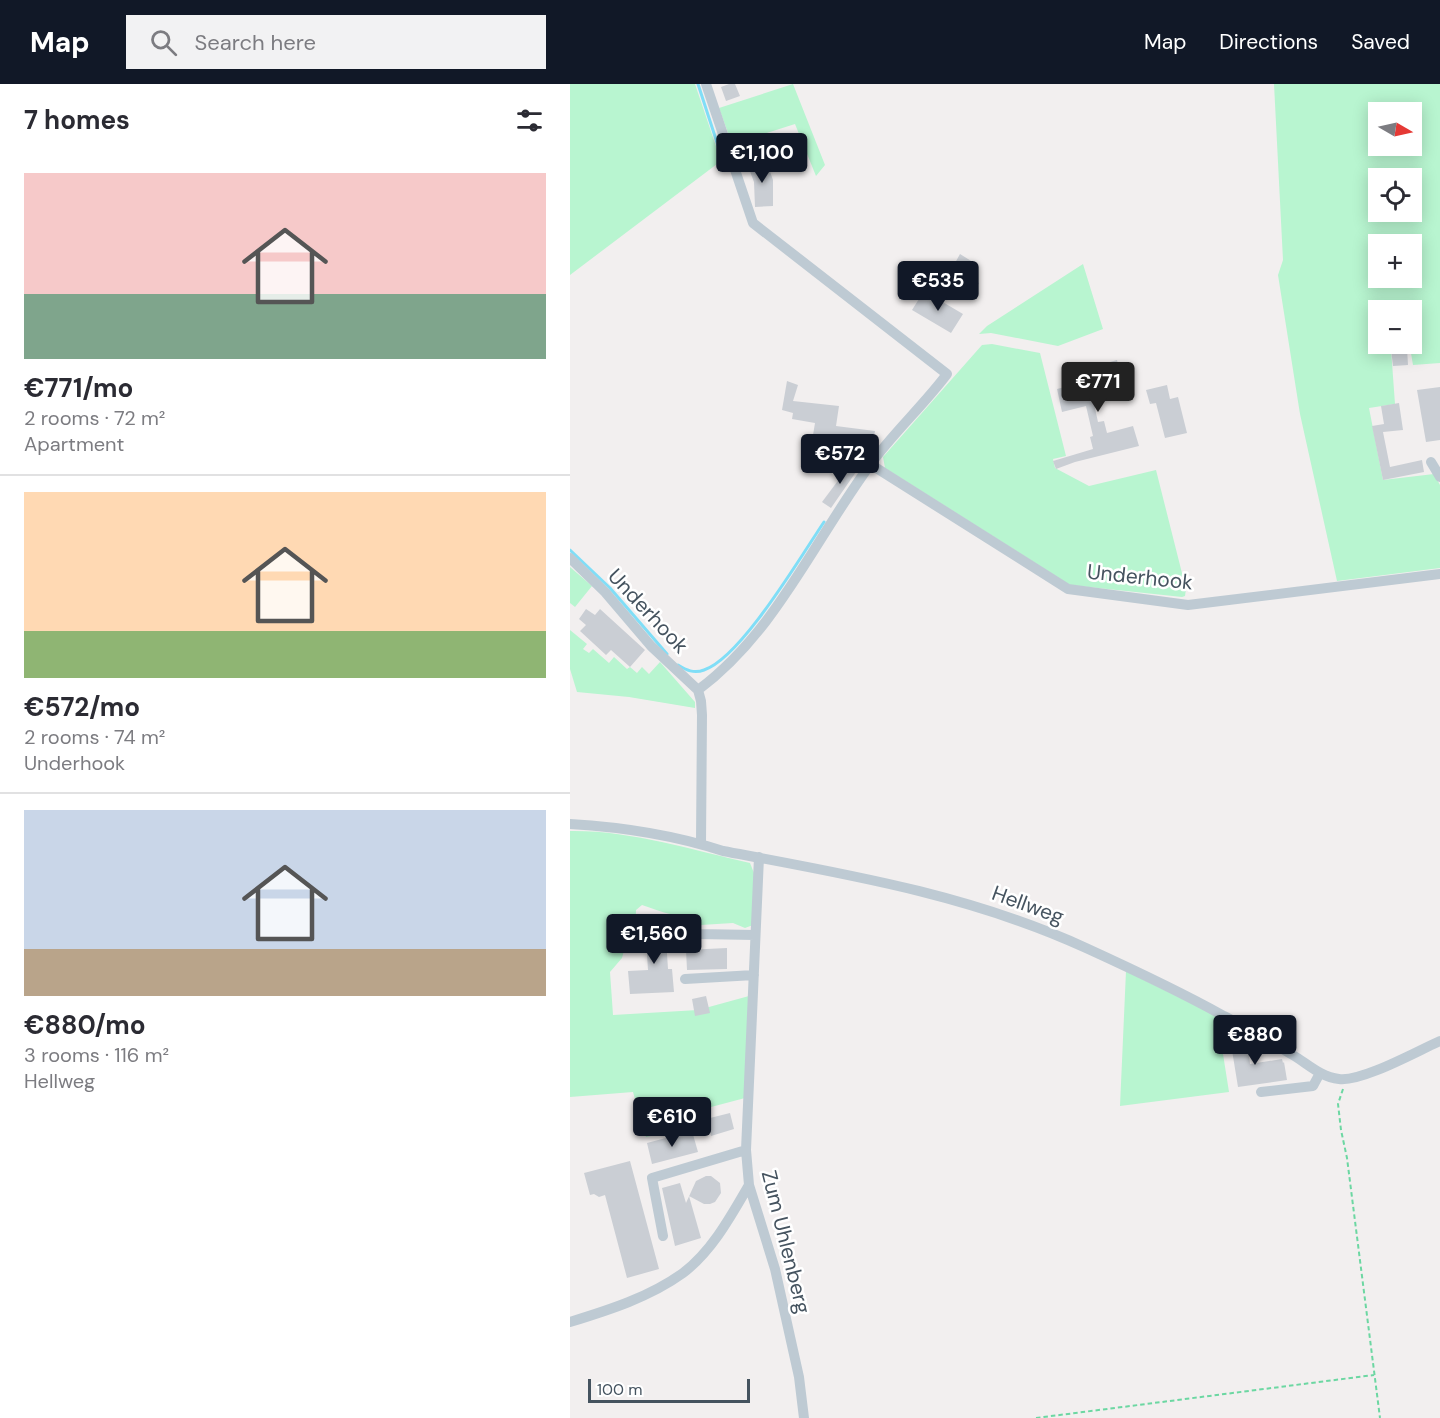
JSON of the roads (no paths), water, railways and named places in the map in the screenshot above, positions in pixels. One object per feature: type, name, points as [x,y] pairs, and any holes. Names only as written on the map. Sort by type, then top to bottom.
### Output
[{"type":"street","points":[[701,843],[702,715],[698,690],[717,674],[758,631],[780,602],[870,464],[930,397],[947,374],[753,223],[706,84]]},
{"type":"street","points":[[1431,462],[1440,477]]},
{"type":"street","name":"Underhook","points":[[870,464],[1068,589],[1188,605],[1440,574]]},
{"type":"street","name":"Underhook","points":[[570,558],[605,592],[651,646],[698,690]]},
{"type":"street","name":"Hellweg","points":[[570,824],[604,826],[701,843],[723,850],[909,889],[1010,916],[1084,947],[1167,987],[1291,1054],[1320,1073],[1340,1079],[1364,1076],[1440,1041]]},
{"type":"street","name":"Zum Uhlenberg","points":[[759,857],[746,1150],[749,1185],[775,1269],[798,1377],[804,1418]]},
{"type":"street","points":[[683,931],[698,934],[755,935]]},
{"type":"street","points":[[684,979],[754,975]]},
{"type":"street","points":[[1261,1092],[1313,1086],[1320,1073]]},
{"type":"street","points":[[663,1236],[652,1178],[746,1150]]},
{"type":"street","points":[[570,1322],[624,1304],[684,1272],[705,1251],[727,1223],[749,1185]]},
{"type":"waterway","points":[[698,84],[722,158]]},
{"type":"waterway","points":[[678,665],[690,671],[704,670],[719,662],[735,647],[786,581],[824,522]]},
{"type":"waterway","points":[[570,550],[610,588],[667,654]]}]
